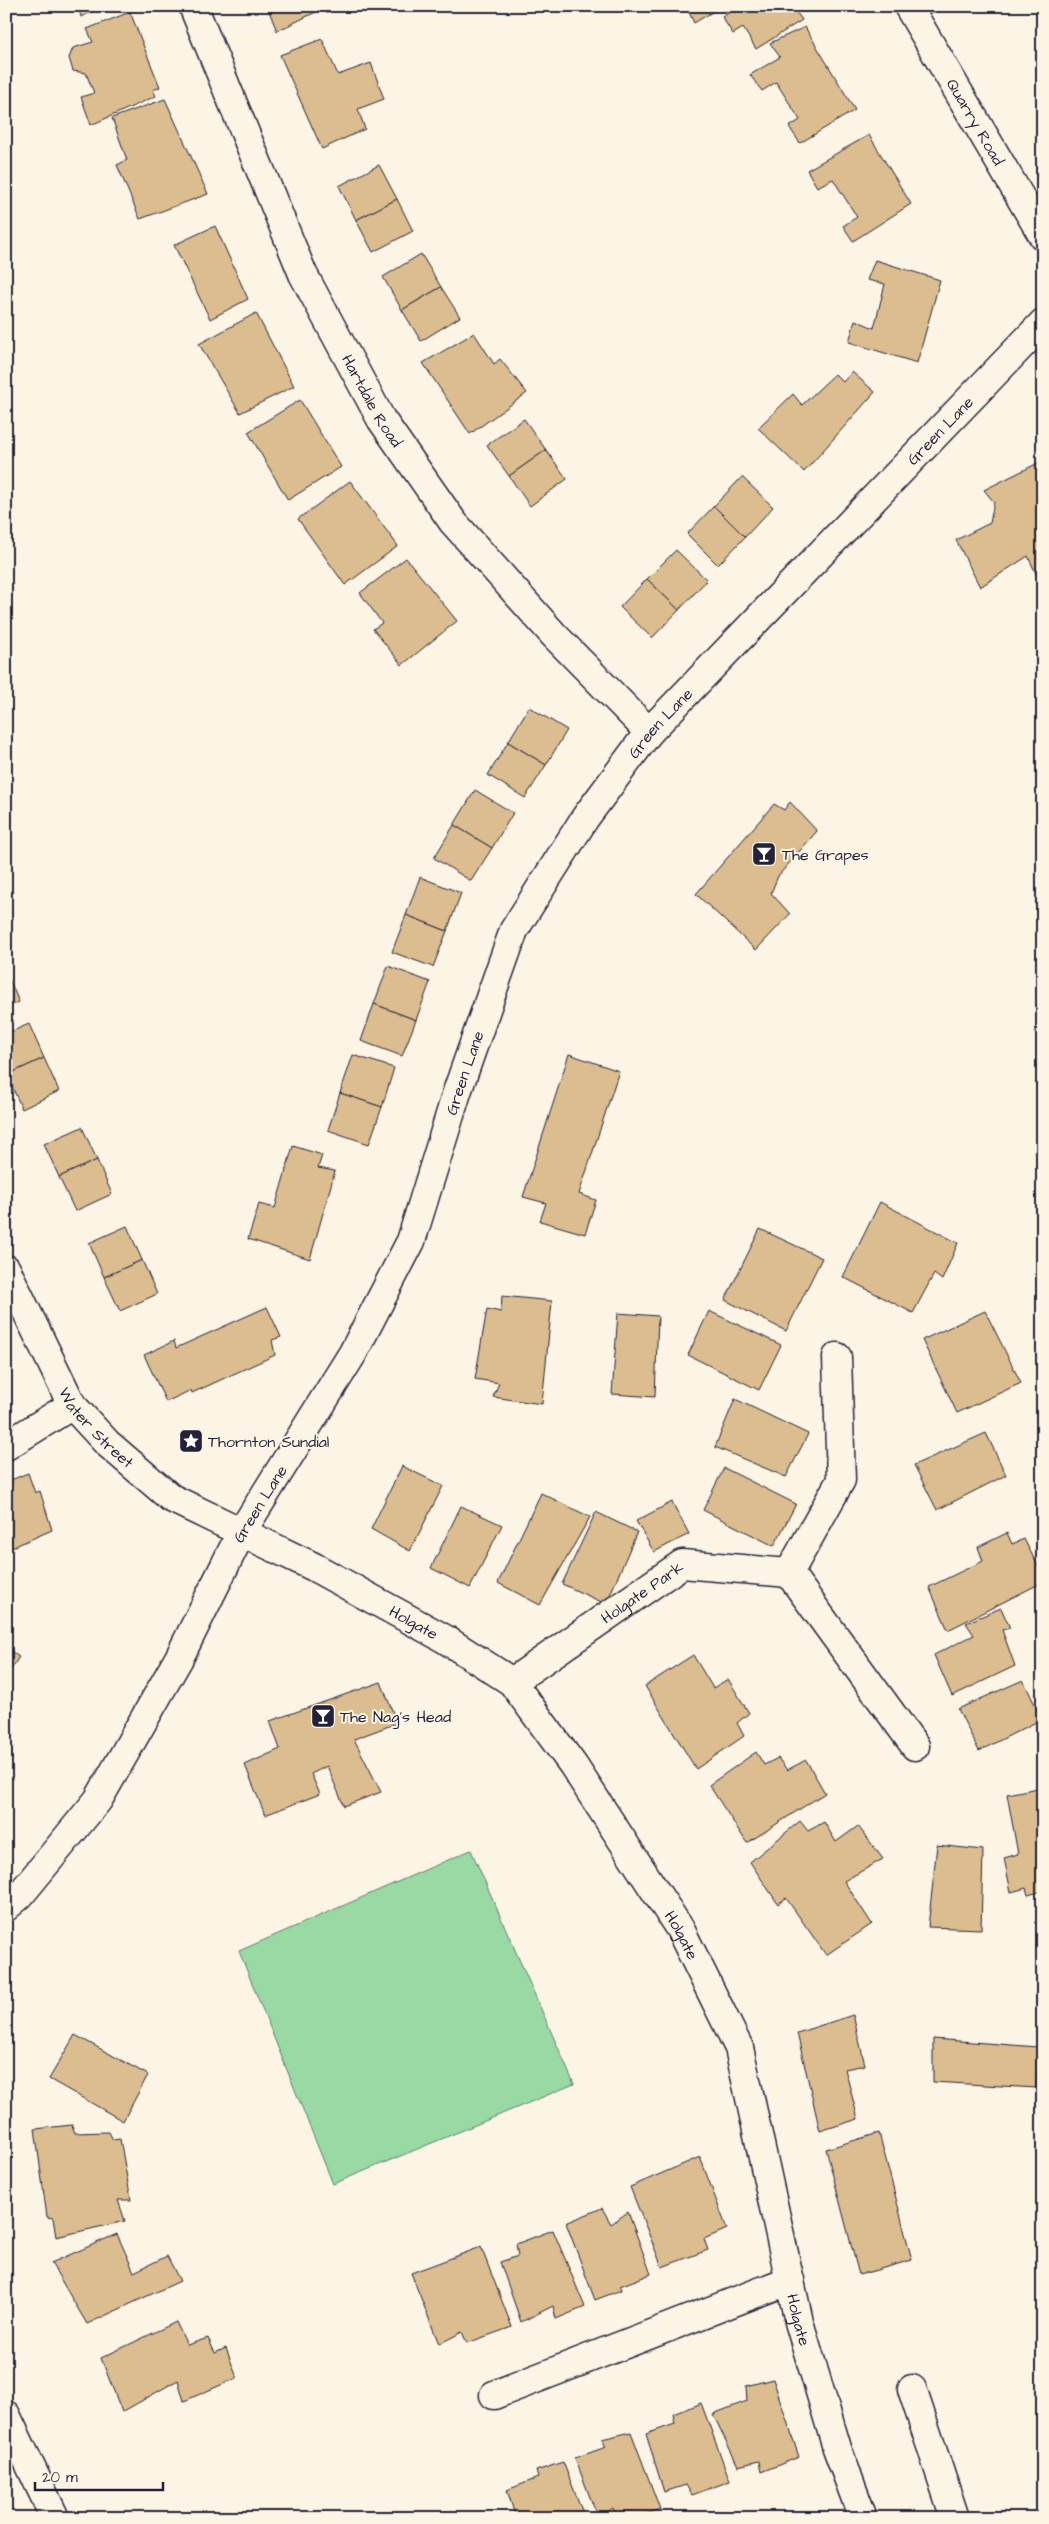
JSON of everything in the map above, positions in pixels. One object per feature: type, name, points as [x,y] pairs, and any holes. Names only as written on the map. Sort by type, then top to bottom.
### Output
[{"type":"main road","name":"Hartdale Road","points":[[193,6],[303,274],[381,419],[454,522],[554,635],[649,732]]},
{"type":"main road","name":"Quarry Road","points":[[908,6],[1043,236]]},
{"type":"main road","name":"Green Lane","points":[[6,1908],[20,1895],[98,1800],[179,1658],[241,1533],[353,1353],[411,1241],[458,1089],[514,930],[585,818],[649,732],[1043,323]]},
{"type":"main road","name":"Water Street","points":[[6,1270],[72,1405],[107,1443],[171,1498],[241,1533]]},
{"type":"main road","points":[[837,1357],[841,1480],[789,1573],[915,1746]]},
{"type":"main road","points":[[6,1446],[72,1405]]},
{"type":"main road","name":"Holgate","points":[[241,1533],[314,1567],[436,1634],[512,1682],[573,1765],[680,1929],[739,2048],[799,2322],[832,2430],[863,2518]]},
{"type":"main road","name":"Holgate Park","points":[[512,1682],[682,1564],[789,1573]]},
{"type":"main road","points":[[494,2395],[790,2280]]},
{"type":"main road","points":[[912,2389],[955,2518]]},
{"type":"main road","points":[[6,2415],[55,2518]]},
{"type":"green space","points":[[471,1850],[574,2084],[333,2184],[239,1951]]},
{"type":"building","points":[[78,6],[105,6],[81,17]]},
{"type":"building","points":[[267,6],[316,6],[318,11],[277,31]]},
{"type":"building","points":[[686,6],[722,6],[694,23]]},
{"type":"building","points":[[740,6],[792,6],[802,20],[756,49],[743,28],[733,34],[722,17]]},
{"type":"building","points":[[130,12],[160,87],[153,90],[156,96],[91,125],[81,97],[94,93],[86,73],[73,71],[69,58],[73,48],[93,42],[87,29]]},
{"type":"building","points":[[805,27],[855,110],[800,143],[789,127],[800,120],[776,82],[762,91],[750,75],[780,57],[770,43]]},
{"type":"building","points":[[322,39],[338,75],[371,63],[384,99],[358,109],[365,129],[322,149],[280,55]]},
{"type":"building","points":[[165,99],[208,194],[140,219],[117,165],[127,160],[112,118]]},
{"type":"building","points":[[869,135],[911,204],[853,241],[843,226],[857,217],[833,179],[817,187],[807,170]]},
{"type":"building","points":[[379,165],[397,199],[356,220],[339,186]]},
{"type":"building","points":[[397,199],[413,231],[373,252],[356,220]]},
{"type":"building","points":[[215,226],[248,299],[210,319],[174,245]]},
{"type":"building","points":[[421,254],[441,287],[402,310],[383,277]]},
{"type":"building","points":[[875,260],[940,280],[917,363],[849,342],[855,320],[874,328],[885,284],[867,280]]},
{"type":"building","points":[[441,287],[460,317],[421,341],[402,310]]},
{"type":"building","points":[[256,313],[294,386],[240,413],[199,344]]},
{"type":"building","points":[[474,333],[494,364],[500,359],[527,393],[470,434],[423,363]]},
{"type":"building","points":[[852,372],[875,392],[804,472],[758,428],[793,394],[802,405],[835,374],[843,382]]},
{"type":"building","points":[[300,400],[341,467],[288,500],[248,432]]},
{"type":"building","points":[[524,419],[546,450],[509,476],[487,445]]},
{"type":"building","points":[[546,450],[567,479],[530,506],[509,476]]},
{"type":"building","points":[[1040,462],[1043,467],[1043,589],[1028,556],[980,587],[956,540],[990,523],[994,502],[984,490]]},
{"type":"building","points":[[742,477],[773,507],[745,537],[714,506]]},
{"type":"building","points":[[350,481],[398,546],[345,585],[298,519]]},
{"type":"building","points":[[714,506],[745,537],[718,565],[687,534]]},
{"type":"building","points":[[676,550],[707,580],[679,610],[647,579]]},
{"type":"building","points":[[406,558],[457,621],[402,665],[373,629],[382,623],[360,593]]},
{"type":"building","points":[[647,579],[679,610],[652,638],[620,607]]},
{"type":"building","points":[[529,707],[567,730],[546,765],[508,742]]},
{"type":"building","points":[[508,742],[546,765],[525,798],[488,775]]},
{"type":"building","points":[[475,790],[513,813],[492,848],[454,825]]},
{"type":"building","name":"The Grapes","points":[[790,802],[817,831],[778,876],[771,893],[790,914],[756,950],[696,894],[774,804],[784,810]]},
{"type":"building","points":[[454,825],[492,848],[471,881],[434,858]]},
{"type":"building","points":[[420,877],[461,893],[447,931],[406,915]]},
{"type":"building","points":[[406,915],[447,931],[433,967],[392,952]]},
{"type":"building","points":[[388,966],[430,982],[416,1020],[374,1004]]},
{"type":"building","points":[[6,972],[19,1002],[6,1007]]},
{"type":"building","points":[[374,1004],[416,1020],[402,1056],[361,1041]]},
{"type":"building","points":[[29,1024],[44,1058],[7,1075],[6,1034]]},
{"type":"building","points":[[569,1054],[619,1071],[579,1194],[596,1200],[585,1234],[540,1221],[546,1203],[523,1197]]},
{"type":"building","points":[[353,1055],[394,1068],[382,1107],[340,1093]]},
{"type":"building","points":[[44,1058],[59,1091],[22,1109],[7,1075]]},
{"type":"building","points":[[340,1093],[382,1107],[369,1144],[328,1130]]},
{"type":"building","points":[[82,1127],[97,1160],[59,1177],[44,1144]]},
{"type":"building","points":[[293,1146],[322,1155],[318,1168],[335,1171],[310,1259],[248,1239],[259,1204],[275,1208]]},
{"type":"building","points":[[97,1160],[112,1194],[75,1211],[59,1177]]},
{"type":"building","points":[[880,1202],[958,1243],[942,1280],[934,1274],[913,1313],[843,1277]]},
{"type":"building","points":[[127,1226],[142,1260],[104,1277],[89,1243]]},
{"type":"building","points":[[760,1229],[822,1258],[786,1331],[725,1300]]},
{"type":"building","points":[[142,1260],[157,1294],[120,1311],[104,1277]]},
{"type":"building","points":[[502,1296],[552,1301],[542,1404],[493,1397],[499,1383],[475,1379],[487,1309],[501,1312]]},
{"type":"building","points":[[267,1307],[281,1337],[272,1340],[275,1355],[192,1393],[191,1390],[166,1402],[144,1355],[174,1341],[176,1348]]},
{"type":"building","points":[[709,1311],[781,1345],[759,1390],[688,1355]]},
{"type":"building","points":[[985,1311],[1021,1383],[957,1413],[922,1340]]},
{"type":"building","points":[[618,1313],[658,1316],[655,1397],[612,1394]]},
{"type":"building","points":[[735,1399],[808,1434],[786,1477],[715,1447]]},
{"type":"building","points":[[986,1433],[1006,1475],[937,1510],[914,1465]]},
{"type":"building","points":[[402,1466],[443,1486],[410,1551],[371,1529]]},
{"type":"building","points":[[724,1468],[796,1504],[774,1546],[703,1510]]},
{"type":"building","points":[[28,1473],[35,1493],[40,1491],[52,1530],[6,1550],[6,1482]]},
{"type":"building","points":[[541,1493],[590,1517],[540,1605],[498,1583]]},
{"type":"building","points":[[672,1502],[689,1534],[654,1552],[636,1521]]},
{"type":"building","points":[[461,1506],[502,1525],[470,1588],[431,1568]]},
{"type":"building","points":[[596,1512],[637,1532],[606,1604],[562,1584]]},
{"type":"building","points":[[1007,1533],[1012,1544],[1024,1539],[1043,1576],[1043,1582],[948,1630],[929,1587],[983,1561],[978,1547]]},
{"type":"building","points":[[1001,1608],[1010,1628],[1002,1630],[1015,1666],[952,1696],[934,1655],[974,1635],[966,1623]]},
{"type":"building","points":[[6,1648],[19,1657],[6,1677]]},
{"type":"building","points":[[693,1655],[713,1688],[728,1679],[749,1713],[737,1723],[744,1736],[696,1769],[645,1686]]},
{"type":"building","points":[[1023,1680],[1042,1719],[979,1751],[958,1709]]},
{"type":"building","points":[[381,1682],[397,1723],[354,1739],[381,1792],[344,1806],[327,1766],[311,1774],[320,1794],[265,1815],[245,1765],[280,1749],[270,1721]]},
{"type":"building","points":[[756,1752],[764,1765],[778,1758],[787,1770],[806,1760],[825,1793],[747,1843],[709,1785]]},
{"type":"building","points":[[1043,1787],[1043,1891],[1028,1895],[1026,1888],[1011,1892],[1004,1858],[1018,1854],[1007,1794]]},
{"type":"building","points":[[800,1821],[808,1831],[824,1822],[836,1842],[858,1826],[883,1859],[844,1881],[872,1924],[826,1955],[786,1898],[778,1904],[750,1862]]},
{"type":"building","points":[[937,1845],[983,1850],[981,1929],[928,1927]]},
{"type":"building","points":[[853,2015],[865,2065],[845,2069],[858,2119],[820,2131],[797,2033]]},
{"type":"building","points":[[75,2035],[148,2075],[123,2121],[49,2079]]},
{"type":"building","points":[[933,2039],[1038,2047],[1036,2088],[933,2082]]},
{"type":"building","points":[[72,2125],[75,2133],[109,2132],[113,2140],[120,2139],[131,2200],[118,2200],[125,2221],[56,2237],[53,2218],[47,2217],[35,2129]]},
{"type":"building","points":[[879,2133],[912,2260],[859,2275],[826,2149]]},
{"type":"building","points":[[700,2157],[727,2229],[704,2239],[708,2250],[662,2267],[630,2187]]},
{"type":"building","points":[[602,2208],[611,2224],[628,2212],[651,2274],[620,2286],[621,2290],[595,2300],[566,2223]]},
{"type":"building","points":[[553,2230],[585,2307],[556,2319],[553,2306],[521,2322],[500,2262],[518,2256],[516,2244]]},
{"type":"building","points":[[117,2234],[134,2272],[167,2256],[180,2281],[87,2324],[51,2263]]},
{"type":"building","points":[[481,2247],[512,2327],[467,2343],[462,2332],[439,2344],[411,2273]]},
{"type":"building","points":[[176,2322],[187,2345],[208,2338],[215,2353],[226,2348],[237,2378],[184,2401],[178,2380],[122,2412],[101,2358]]},
{"type":"building","points":[[773,2379],[799,2457],[761,2472],[759,2461],[738,2466],[713,2414],[747,2401],[746,2386]]},
{"type":"building","points":[[701,2403],[730,2481],[692,2495],[686,2485],[664,2492],[646,2434],[675,2424],[673,2414]]},
{"type":"building","points":[[631,2432],[660,2509],[635,2518],[617,2518],[613,2508],[598,2518],[575,2458],[606,2447],[602,2439]]},
{"type":"building","points":[[563,2462],[585,2518],[516,2518],[507,2490],[538,2478],[536,2471]]},
{"type":"place","name":"The Grapes","points":[[764,854]]},
{"type":"place","name":"Thornton Sundial","points":[[191,1441]]},
{"type":"place","name":"The Nag's Head","points":[[323,1716]]}]
